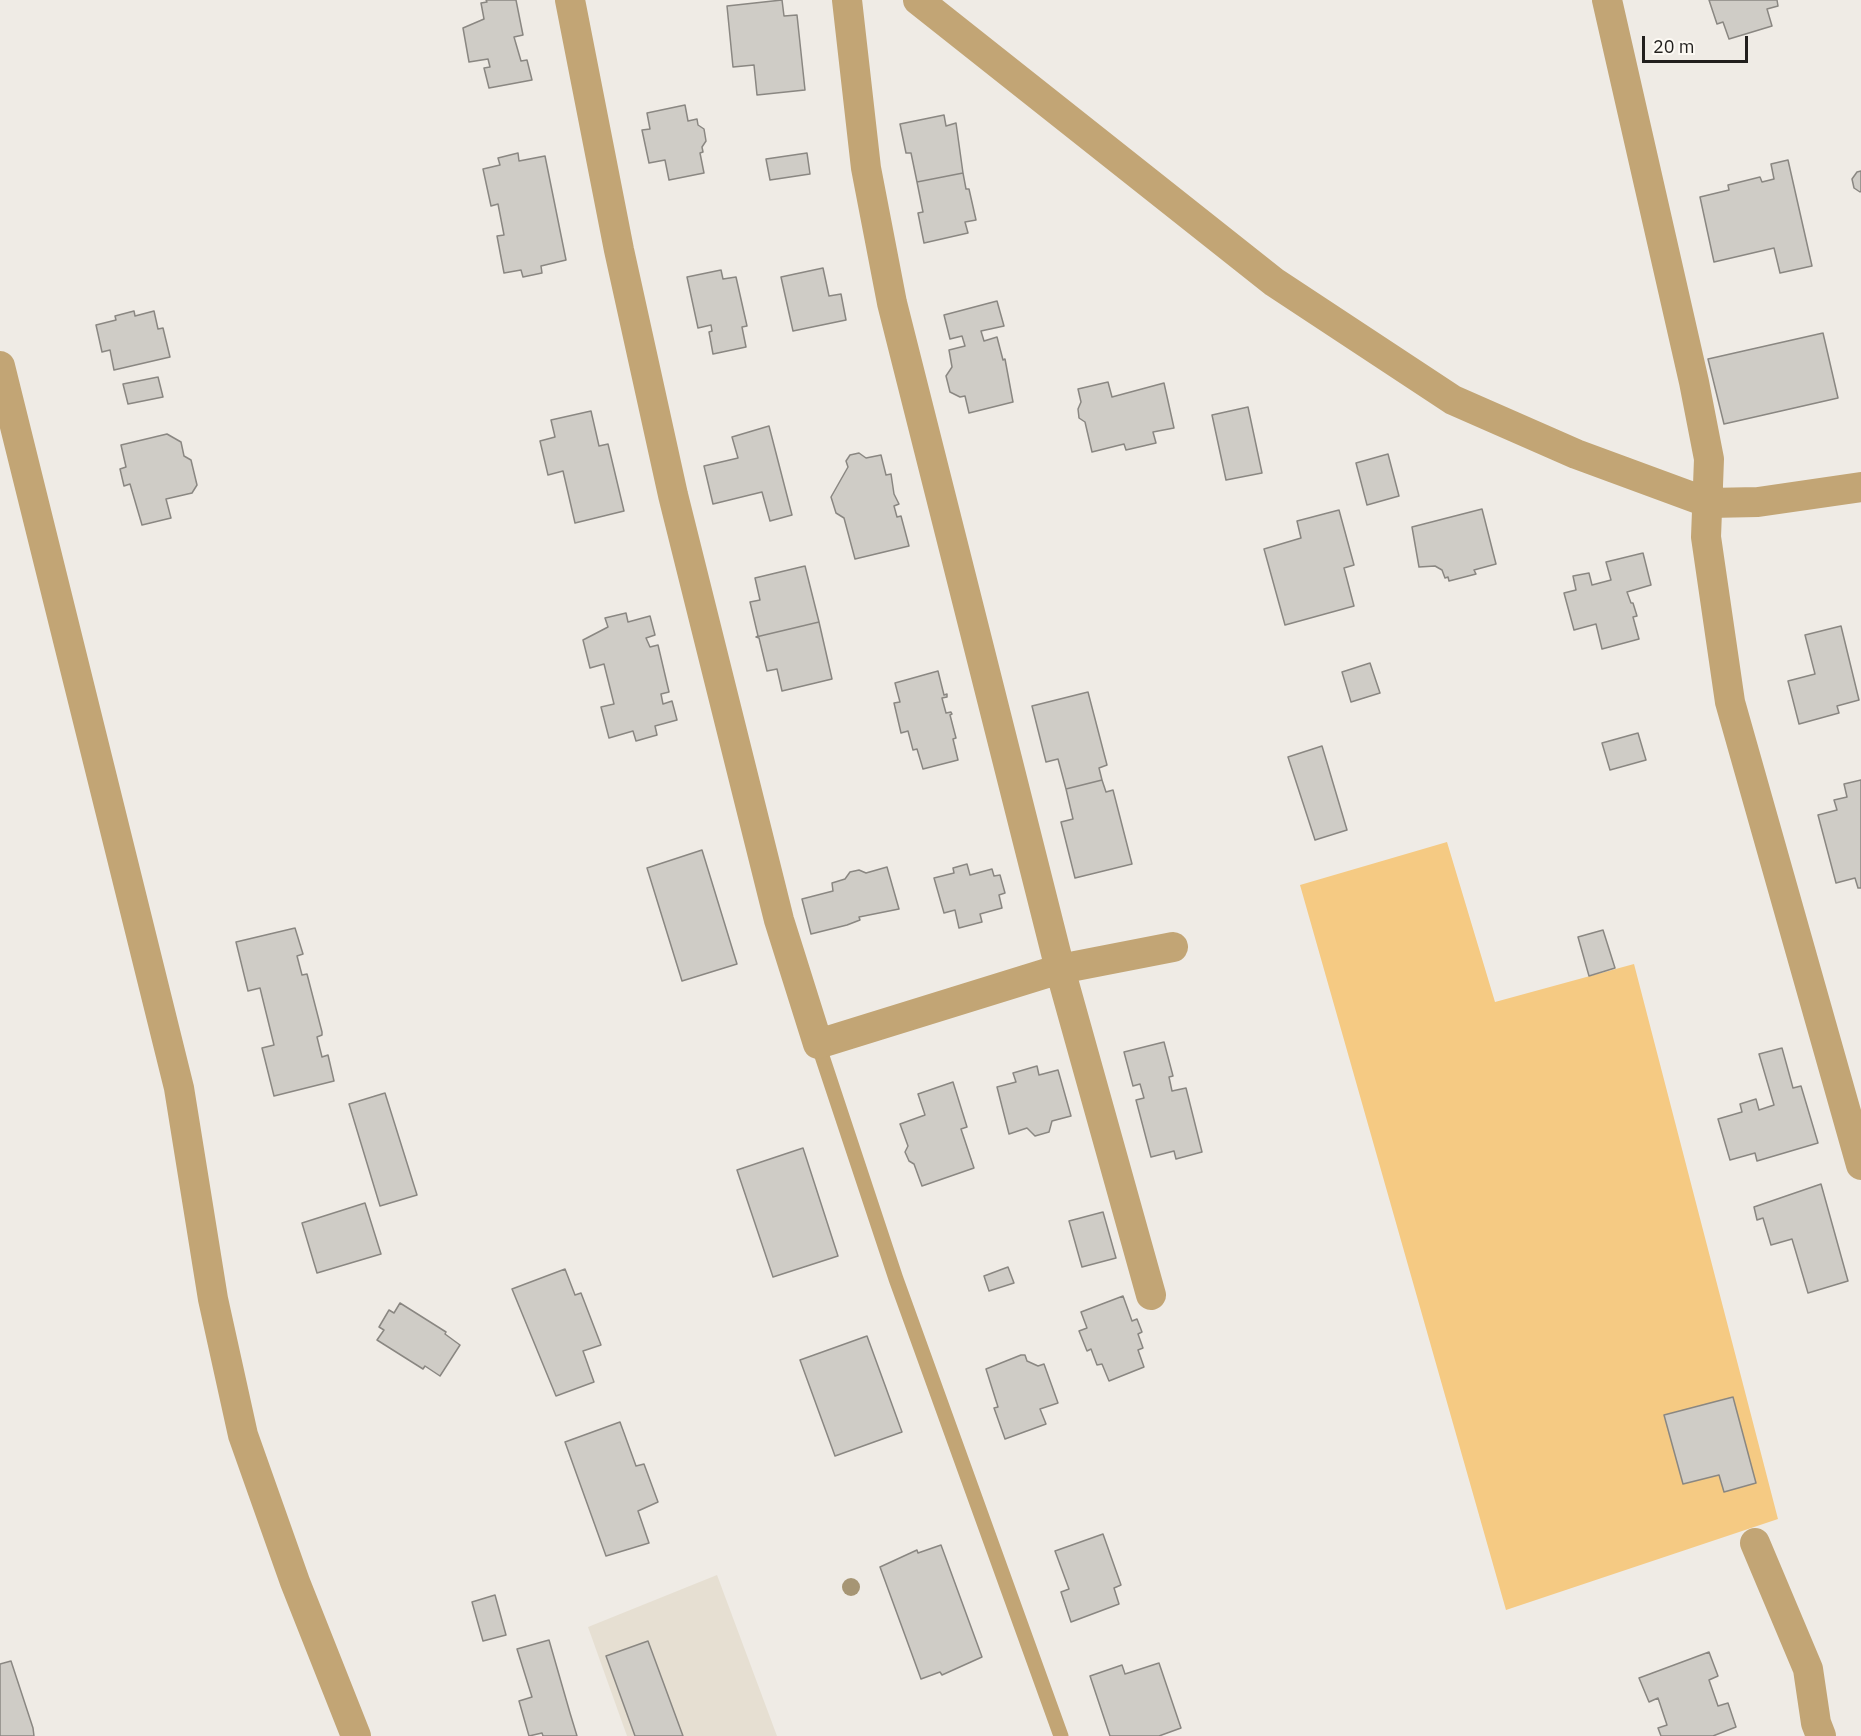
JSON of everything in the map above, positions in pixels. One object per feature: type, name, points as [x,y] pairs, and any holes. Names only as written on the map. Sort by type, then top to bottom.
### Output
[{"type":"street","points":[[570,0],[619,250],[673,495],[779,920],[818,1044],[1060,969],[1173,947]]},
{"type":"street","points":[[847,0],[866,168],[892,303],[1060,969],[1151,1295]]},
{"type":"street","points":[[918,0],[1274,282],[1453,400],[1576,454],[1708,503],[1758,502],[1861,487]]},
{"type":"street","points":[[1607,0],[1696,392],[1709,459],[1707,547],[1730,702],[1861,1165]]},
{"type":"street","points":[[0,366],[179,1088],[213,1299],[243,1436],[295,1582],[356,1736]]},
{"type":"street","points":[[1755,1543],[1808,1669],[1816,1723],[1821,1736]]},
{"type":"lane","points":[[818,1044],[900,1290],[1061,1736]]},
{"type":"shaded area","points":[[1447,842],[1495,1002],[1634,964],[1778,1519],[1506,1610],[1300,885]]},
{"type":"shaded area","points":[[717,1575],[777,1736],[627,1736],[588,1627]]},
{"type":"building","points":[[486,0],[516,0],[523,35],[514,37],[521,61],[527,60],[532,80],[489,88],[484,68],[490,67],[488,59],[469,62],[463,28],[484,19],[481,3],[487,2]]},
{"type":"building","points":[[782,0],[784,16],[797,15],[805,90],[757,95],[754,65],[733,67],[727,6]]},
{"type":"building","points":[[1709,0],[1777,0],[1778,6],[1767,9],[1772,26],[1729,39],[1723,22],[1717,24]]},
{"type":"building","points":[[685,105],[688,121],[697,119],[698,125],[704,129],[706,141],[702,147],[703,152],[700,153],[704,173],[669,180],[665,160],[649,163],[642,130],[650,129],[647,113]]},
{"type":"building","points":[[944,115],[946,126],[956,123],[963,173],[917,182],[911,153],[906,153],[900,124]]},
{"type":"building","points":[[518,153],[519,161],[545,156],[566,260],[541,266],[542,273],[523,277],[521,270],[504,273],[497,236],[504,235],[498,204],[491,206],[483,169],[500,165],[498,158]]},
{"type":"building","points":[[807,153],[810,174],[770,180],[766,159]]},
{"type":"building","points":[[1788,160],[1812,266],[1780,273],[1774,248],[1714,262],[1700,197],[1729,190],[1728,185],[1760,177],[1762,182],[1774,179],[1771,164]]},
{"type":"building","points":[[1861,171],[1860,192],[1854,188],[1852,179],[1857,172]]},
{"type":"building","points":[[963,173],[976,220],[965,222],[968,233],[924,243],[918,213],[923,212],[917,182]]},
{"type":"building","points":[[823,268],[829,296],[841,294],[846,320],[793,331],[781,277]]},
{"type":"building","points":[[721,270],[723,279],[736,277],[747,326],[742,327],[746,347],[713,354],[709,332],[712,331],[711,325],[698,328],[687,277]]},
{"type":"building","points":[[997,301],[1004,326],[981,331],[984,341],[997,337],[1003,360],[1005,359],[1013,402],[969,413],[965,396],[960,397],[950,392],[946,376],[952,367],[949,350],[965,346],[962,336],[950,339],[944,315]]},
{"type":"building","points":[[134,311],[135,316],[154,311],[158,329],[163,328],[170,357],[114,370],[110,350],[102,352],[96,325],[116,320],[115,316]]},
{"type":"building","points":[[1823,333],[1838,398],[1724,424],[1708,359]]},
{"type":"building","points":[[158,377],[163,397],[128,404],[123,384]]},
{"type":"building","points":[[1108,382],[1112,397],[1164,383],[1174,428],[1153,432],[1156,443],[1126,450],[1124,444],[1092,452],[1085,422],[1079,418],[1078,409],[1081,402],[1078,389]]},
{"type":"building","points":[[1248,407],[1262,473],[1226,480],[1212,415]]},
{"type":"building","points":[[591,411],[599,446],[608,444],[624,511],[575,523],[563,471],[548,475],[540,441],[555,437],[551,420]]},
{"type":"building","points":[[769,426],[792,515],[770,521],[762,492],[713,504],[704,466],[738,458],[732,437]]},
{"type":"building","points":[[167,434],[181,442],[184,456],[191,460],[197,485],[192,493],[166,499],[171,518],[142,525],[130,484],[124,486],[120,469],[126,467],[121,445]]},
{"type":"building","points":[[859,453],[866,458],[881,455],[886,475],[891,474],[894,494],[899,504],[894,506],[897,517],[901,516],[909,546],[855,559],[844,518],[836,513],[831,497],[848,467],[846,461],[850,455]]},
{"type":"building","points":[[1388,454],[1399,496],[1367,505],[1356,463]]},
{"type":"building","points":[[1482,509],[1496,564],[1474,570],[1476,574],[1449,581],[1442,570],[1435,566],[1419,567],[1412,527]]},
{"type":"building","points":[[1339,510],[1354,565],[1344,568],[1354,606],[1285,625],[1264,549],[1301,538],[1297,521]]},
{"type":"building","points":[[1643,553],[1651,585],[1627,592],[1637,616],[1633,617],[1639,639],[1602,649],[1596,624],[1574,630],[1564,593],[1576,590],[1573,576],[1589,573],[1592,585],[1611,580],[1606,562]]},
{"type":"building","points":[[805,566],[819,622],[756,637],[758,636],[750,602],[760,600],[755,578]]},
{"type":"building","points":[[626,613],[628,622],[650,616],[655,635],[646,638],[650,647],[658,645],[669,692],[661,694],[663,704],[672,701],[677,720],[655,726],[657,735],[636,741],[633,731],[609,738],[601,707],[614,704],[604,664],[590,668],[583,640],[608,627],[605,618]]},
{"type":"building","points":[[819,622],[832,679],[782,691],[777,669],[767,671],[759,638],[756,637]]},
{"type":"building","points":[[1841,626],[1859,700],[1837,706],[1839,713],[1799,724],[1788,681],[1815,674],[1805,635]]},
{"type":"building","points":[[1370,663],[1380,693],[1351,702],[1342,672]]},
{"type":"building","points":[[938,671],[944,695],[947,694],[947,697],[942,698],[946,713],[951,712],[952,714],[950,715],[956,738],[953,739],[958,760],[923,769],[917,749],[913,750],[908,731],[901,733],[894,703],[900,702],[895,683]]},
{"type":"building","points":[[1088,692],[1107,765],[1099,768],[1102,780],[1066,789],[1058,759],[1046,762],[1032,706]]},
{"type":"building","points":[[1638,733],[1646,760],[1610,770],[1602,743]]},
{"type":"building","points":[[1322,746],[1347,830],[1315,840],[1288,757]]},
{"type":"building","points":[[1102,780],[1106,792],[1113,790],[1132,864],[1075,878],[1061,822],[1073,819],[1066,789]]},
{"type":"building","points":[[1861,780],[1861,888],[1858,888],[1855,878],[1836,883],[1818,815],[1837,810],[1834,800],[1847,797],[1844,784]]},
{"type":"building","points":[[702,850],[737,964],[682,981],[647,868]]},
{"type":"building","points":[[967,864],[970,875],[992,869],[994,876],[1000,875],[1005,893],[999,895],[1002,908],[980,914],[982,922],[959,928],[955,910],[944,913],[934,878],[954,873],[953,868]]},
{"type":"building","points":[[887,867],[899,909],[859,917],[860,920],[847,925],[811,934],[802,899],[833,891],[832,883],[845,879],[850,872],[859,870],[866,873]]},
{"type":"building","points":[[295,928],[303,954],[297,956],[302,975],[307,974],[322,1032],[322,1035],[317,1037],[322,1057],[328,1055],[334,1081],[274,1096],[262,1048],[274,1045],[260,988],[248,991],[236,942]]},
{"type":"building","points":[[1603,930],[1615,968],[1589,976],[1578,937]]},
{"type":"building","points":[[1164,1042],[1173,1076],[1169,1077],[1172,1091],[1186,1088],[1202,1152],[1176,1159],[1174,1151],[1151,1157],[1136,1100],[1144,1098],[1140,1084],[1133,1086],[1124,1052]]},
{"type":"building","points":[[1782,1048],[1793,1088],[1801,1086],[1818,1143],[1757,1161],[1755,1153],[1730,1160],[1718,1119],[1742,1112],[1740,1104],[1756,1099],[1759,1110],[1774,1105],[1759,1054]]},
{"type":"building","points":[[1037,1066],[1039,1075],[1058,1070],[1071,1116],[1052,1121],[1049,1132],[1035,1136],[1027,1128],[1009,1134],[997,1087],[1016,1082],[1013,1073]]},
{"type":"building","points":[[953,1082],[967,1127],[961,1129],[974,1168],[922,1186],[914,1164],[909,1161],[905,1152],[908,1146],[900,1124],[925,1115],[918,1094]]},
{"type":"building","points":[[385,1093],[417,1195],[380,1206],[349,1104]]},
{"type":"building","points":[[803,1148],[838,1256],[773,1277],[737,1170]]},
{"type":"building","points":[[1821,1184],[1848,1281],[1808,1293],[1792,1239],[1771,1245],[1763,1218],[1757,1220],[1754,1207]]},
{"type":"building","points":[[365,1203],[381,1254],[317,1273],[302,1223]]},
{"type":"building","points":[[1103,1212],[1116,1258],[1082,1267],[1069,1221]]},
{"type":"building","points":[[1008,1267],[1014,1283],[989,1291],[984,1276]]},
{"type":"building","points":[[565,1269],[575,1295],[581,1293],[601,1345],[583,1351],[594,1382],[556,1396],[512,1289]]},
{"type":"building","points":[[1123,1296],[1132,1321],[1137,1319],[1142,1332],[1138,1334],[1143,1348],[1138,1350],[1144,1367],[1109,1381],[1102,1364],[1097,1365],[1091,1349],[1087,1351],[1079,1331],[1087,1328],[1081,1312]]},
{"type":"building","points":[[400,1303],[446,1332],[445,1334],[460,1345],[440,1376],[425,1366],[423,1369],[377,1340],[384,1330],[379,1327],[389,1310],[394,1313]]},
{"type":"building","points":[[867,1336],[902,1432],[835,1456],[800,1360]]},
{"type":"building","points":[[1025,1355],[1027,1361],[1038,1366],[1044,1364],[1058,1403],[1040,1409],[1046,1424],[1005,1439],[994,1408],[998,1407],[986,1369]]},
{"type":"building","points":[[1733,1397],[1756,1483],[1724,1492],[1719,1475],[1683,1484],[1664,1415]]},
{"type":"building","points":[[620,1422],[636,1466],[644,1464],[658,1502],[638,1511],[649,1543],[606,1556],[565,1442]]},
{"type":"building","points":[[1103,1534],[1121,1585],[1114,1588],[1119,1604],[1071,1622],[1061,1592],[1069,1589],[1055,1551]]},
{"type":"building","points":[[941,1545],[982,1657],[942,1675],[940,1672],[921,1679],[880,1567],[917,1550],[918,1553]]},
{"type":"building","points":[[495,1595],[506,1635],[483,1641],[472,1602]]},
{"type":"building","points":[[549,1640],[577,1736],[543,1736],[542,1733],[529,1736],[519,1701],[532,1697],[517,1649]]},
{"type":"building","points":[[648,1641],[683,1736],[635,1736],[606,1656]]},
{"type":"building","points":[[1709,1652],[1718,1676],[1709,1680],[1718,1706],[1728,1703],[1736,1727],[1713,1736],[1661,1736],[1658,1728],[1667,1725],[1658,1698],[1649,1702],[1639,1678]]},
{"type":"building","points":[[11,1661],[34,1736],[0,1736],[0,1664]]},
{"type":"building","points":[[1159,1663],[1181,1728],[1159,1736],[1110,1736],[1090,1676],[1122,1665],[1125,1674]]}]
